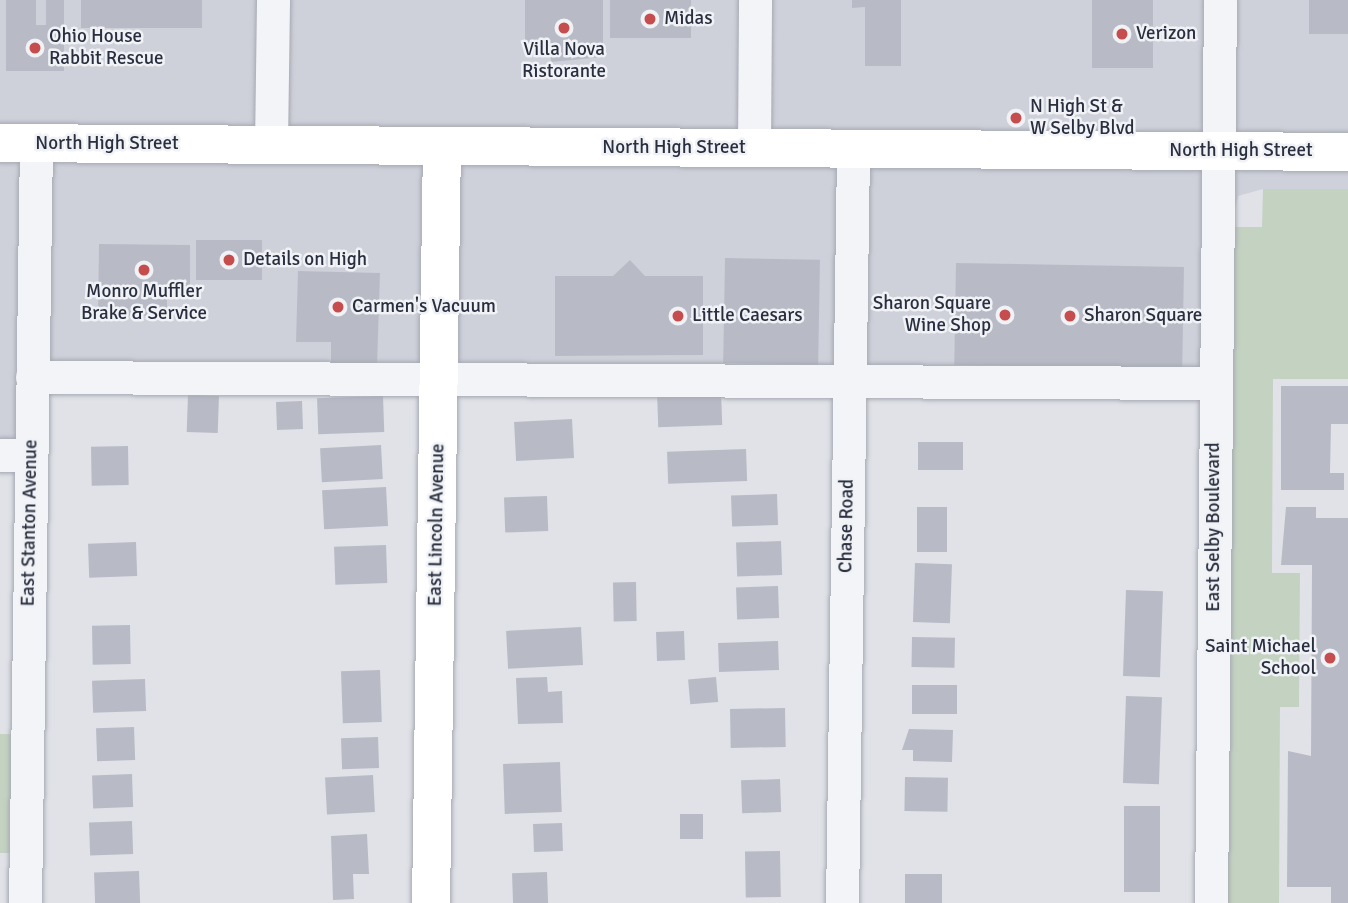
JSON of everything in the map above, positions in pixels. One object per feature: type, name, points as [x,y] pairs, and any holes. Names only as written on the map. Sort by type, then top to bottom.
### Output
[{"type":"main road","name":"North High Street","points":[[18,143],[1348,152]]},
{"type":"main road","name":"East Lincoln Avenue","points":[[431,903],[442,146]]},
{"type":"street","points":[[271,145],[273,0]]},
{"type":"street","points":[[754,148],[755,0]]},
{"type":"street","name":"East Selby Boulevard","points":[[1211,903],[1220,0]]},
{"type":"street","name":"East Stanton Avenue","points":[[18,143],[32,377],[15,455],[24,903]]},
{"type":"street","name":"Chase Road","points":[[842,903],[853,149]]},
{"type":"street","points":[[32,377],[1215,383]]},
{"type":"shaded area","points":[[0,0],[1348,0],[1348,189],[1263,189],[1238,196],[1231,227],[1230,382],[33,377],[21,455],[0,456]]},
{"type":"green space","points":[[1263,189],[1348,189],[1348,379],[1273,379],[1272,573],[1300,573],[1299,707],[1280,707],[1279,903],[1226,903],[1231,227],[1262,227]]},
{"type":"green space","points":[[0,734],[19,734],[19,853],[0,853]]},
{"type":"building","name":"Ohio House Rabbit Rescue","points":[[6,0],[36,0],[36,25],[46,25],[46,0],[64,0],[64,71],[6,71]]},
{"type":"building","points":[[81,0],[202,0],[202,28],[81,28]]},
{"type":"building","name":"Villa Nova Ristorante","points":[[525,0],[603,0],[603,57],[551,62],[551,55],[525,55]]},
{"type":"building","name":"Midas","points":[[610,0],[691,0],[691,38],[610,38]]},
{"type":"building","points":[[852,0],[901,0],[901,66],[865,66],[865,7],[852,8]]},
{"type":"building","name":"Verizon","points":[[1092,0],[1153,0],[1153,68],[1092,68]]},
{"type":"building","points":[[1309,0],[1348,0],[1348,34],[1309,34]]},
{"type":"building","name":"Details on High","points":[[196,240],[262,240],[262,280],[196,280]]},
{"type":"building","name":"Monro Muffler Brake & Service","points":[[99,244],[190,245],[190,295],[167,294],[167,316],[98,315]]},
{"type":"building","points":[[725,258],[820,260],[818,365],[723,363]]},
{"type":"building","points":[[630,260],[645,276],[703,276],[703,355],[555,356],[555,276],[613,276]]},
{"type":"building","name":"Sharon Square","points":[[956,263],[1184,267],[1182,369],[954,365]]},
{"type":"building","name":"Carmen's Vacuum","points":[[298,271],[380,273],[377,366],[331,365],[331,342],[296,342]]},
{"type":"building","points":[[1281,386],[1348,386],[1348,424],[1331,424],[1330,473],[1344,473],[1344,490],[1281,490]]},
{"type":"building","points":[[721,390],[722,425],[658,427],[657,392]]},
{"type":"building","points":[[188,395],[219,396],[218,433],[187,432]]},
{"type":"building","points":[[383,396],[384,432],[318,434],[317,398]]},
{"type":"building","points":[[302,401],[303,429],[277,430],[276,402]]},
{"type":"building","points":[[572,419],[574,458],[516,461],[514,422]]},
{"type":"building","points":[[918,442],[963,442],[963,470],[918,470]]},
{"type":"building","points":[[381,445],[383,479],[322,482],[320,448]]},
{"type":"building","points":[[128,446],[129,485],[92,486],[91,447]]},
{"type":"building","points":[[746,449],[747,481],[668,484],[667,452]]},
{"type":"building","points":[[386,487],[388,526],[324,529],[322,490]]},
{"type":"building","points":[[777,494],[778,525],[732,527],[731,496]]},
{"type":"building","points":[[547,496],[548,531],[505,532],[504,498]]},
{"type":"building","points":[[917,507],[947,507],[947,552],[917,552]]},
{"type":"building","name":"Saint Michael School","points":[[1286,507],[1316,507],[1316,518],[1348,518],[1348,903],[1331,903],[1331,887],[1287,887],[1288,751],[1311,756],[1312,565],[1281,565]]},
{"type":"building","points":[[781,541],[782,575],[737,577],[736,543]]},
{"type":"building","points":[[136,542],[137,576],[89,578],[88,544]]},
{"type":"building","points":[[386,545],[387,583],[335,585],[334,547]]},
{"type":"building","points":[[915,563],[952,564],[950,623],[913,622]]},
{"type":"building","points":[[613,582],[636,582],[637,621],[614,621]]},
{"type":"building","points":[[778,586],[779,618],[737,619],[736,587]]},
{"type":"building","points":[[1126,590],[1163,591],[1160,677],[1123,676]]},
{"type":"building","points":[[130,625],[131,664],[93,665],[92,626]]},
{"type":"building","points":[[581,627],[583,665],[508,669],[506,631]]},
{"type":"building","points":[[684,631],[685,660],[657,661],[656,632]]},
{"type":"building","points":[[912,637],[955,638],[954,668],[911,667]]},
{"type":"building","points":[[778,641],[779,670],[719,672],[718,643]]},
{"type":"building","points":[[380,670],[382,722],[343,723],[341,671]]},
{"type":"building","points":[[547,677],[548,692],[562,691],[563,723],[518,724],[516,678]]},
{"type":"building","points":[[716,677],[718,702],[690,704],[688,679]]},
{"type":"building","points":[[145,679],[146,711],[93,713],[92,681]]},
{"type":"building","points":[[912,685],[957,685],[957,714],[912,714]]},
{"type":"building","points":[[1126,696],[1162,697],[1159,784],[1123,783]]},
{"type":"building","points":[[785,708],[786,747],[731,748],[730,709]]},
{"type":"building","points":[[134,727],[135,760],[97,761],[96,728]]},
{"type":"building","points":[[909,729],[953,730],[952,762],[913,761],[913,750],[902,750]]},
{"type":"building","points":[[378,737],[379,768],[342,769],[341,738]]},
{"type":"building","points":[[560,762],[562,812],[505,814],[503,764]]},
{"type":"building","points":[[132,774],[133,807],[93,808],[92,775]]},
{"type":"building","points":[[373,775],[375,812],[327,814],[325,778]]},
{"type":"building","points":[[905,777],[948,778],[947,812],[904,811]]},
{"type":"building","points":[[780,779],[781,812],[742,813],[741,780]]},
{"type":"building","points":[[1124,806],[1160,806],[1160,892],[1124,892]]},
{"type":"building","points":[[680,814],[703,814],[703,839],[680,839]]},
{"type":"building","points":[[132,821],[133,854],[90,855],[89,823]]},
{"type":"building","points":[[562,823],[563,851],[534,852],[533,824]]},
{"type":"building","points":[[367,834],[369,874],[353,874],[354,899],[333,900],[331,836]]},
{"type":"building","points":[[780,851],[781,897],[746,898],[745,852]]},
{"type":"building","points":[[139,871],[140,903],[95,903],[94,873]]},
{"type":"building","points":[[547,872],[548,903],[513,903],[512,873]]},
{"type":"building","points":[[905,874],[942,874],[942,903],[905,903]]},
{"type":"place","name":"Midas","points":[[650,19]]},
{"type":"place","name":"Villa Nova Ristorante","points":[[564,28]]},
{"type":"place","name":"Verizon","points":[[1122,34]]},
{"type":"place","name":"Ohio House Rabbit Rescue","points":[[35,48]]},
{"type":"place","name":"N High St & W Selby Blvd","points":[[1016,118]]},
{"type":"place","name":"Details on High","points":[[229,260]]},
{"type":"place","name":"Monro Muffler Brake & Service","points":[[144,270]]},
{"type":"place","name":"Carmen's Vacuum","points":[[338,307]]},
{"type":"place","name":"Sharon Square Wine Shop","points":[[1005,315]]},
{"type":"place","name":"Little Caesars","points":[[678,316]]},
{"type":"place","name":"Sharon Square","points":[[1070,316]]},
{"type":"place","name":"Saint Michael School","points":[[1330,658]]}]
